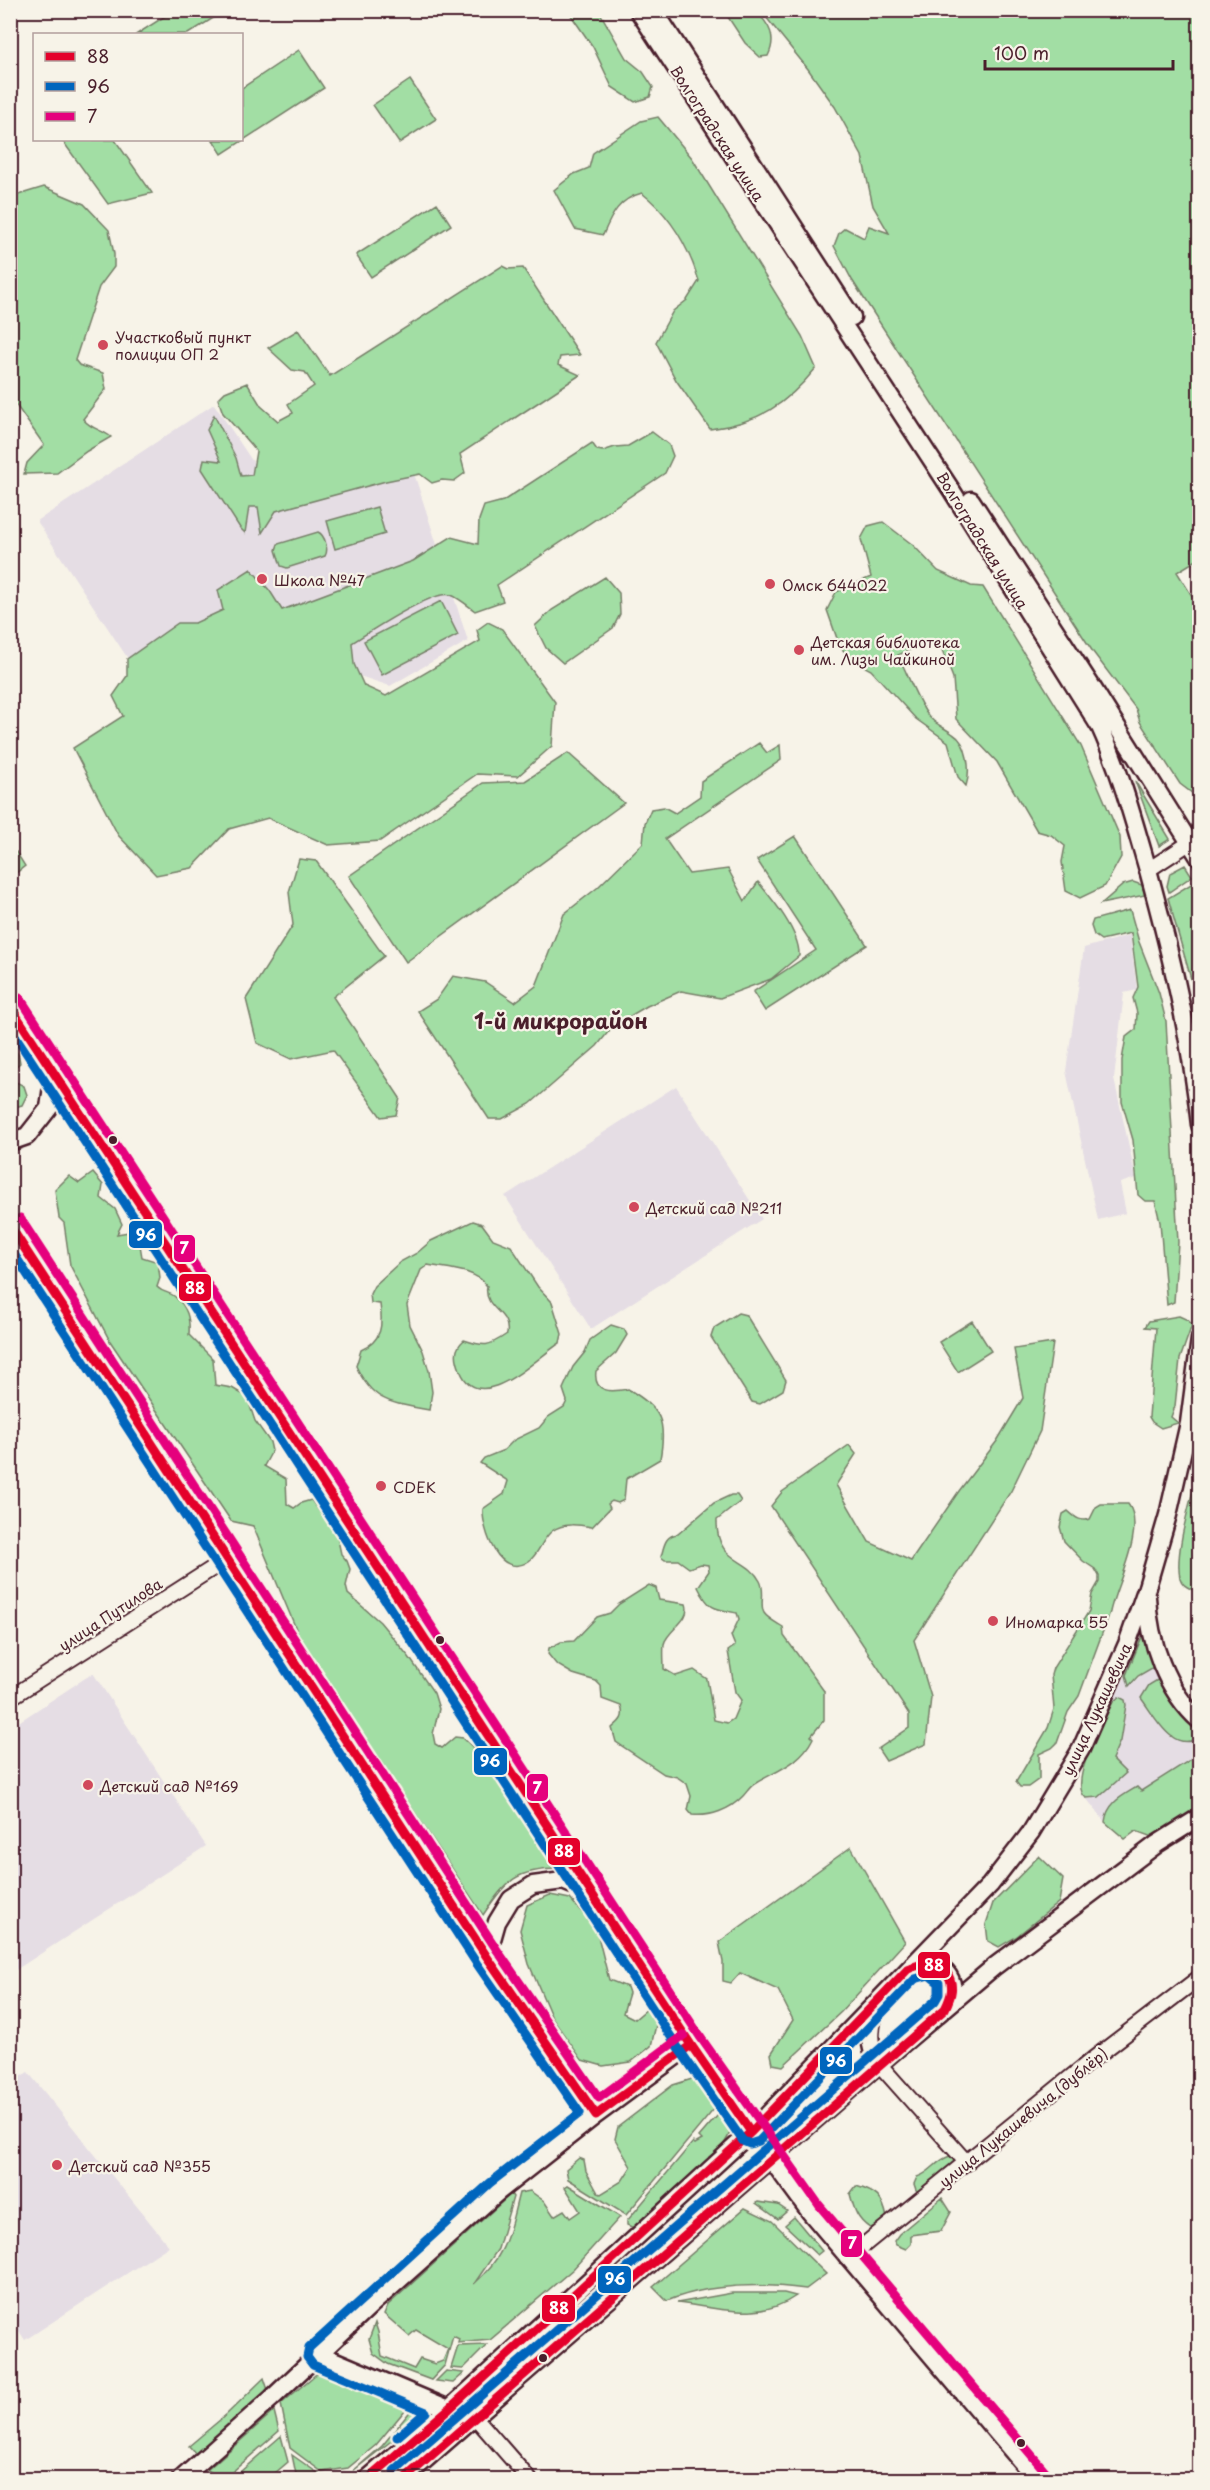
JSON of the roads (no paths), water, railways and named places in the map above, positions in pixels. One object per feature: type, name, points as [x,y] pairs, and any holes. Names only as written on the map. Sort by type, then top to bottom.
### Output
[{"type":"main road","name":"Волгоградская улица","points":[[638,10],[895,403],[1082,696],[1114,759],[1148,870],[1176,980],[1195,1078],[1200,1125]]},
{"type":"main road","name":"Волгоградская улица","points":[[654,10],[1094,690],[1194,839],[1200,859]]},
{"type":"main road","points":[[10,1005],[691,2045],[751,2132],[848,2258],[1037,2480]]},
{"type":"main road","points":[[10,1142],[27,1136],[49,1108],[54,1072]]},
{"type":"main road","points":[[10,1225],[487,1957],[596,2115]]},
{"type":"main road","points":[[1200,1339],[1189,1423],[1168,1515],[1147,1587],[1148,1615],[1153,1643],[1179,1696],[1200,1721]]},
{"type":"main road","name":"улица Лукашевича","points":[[366,2480],[449,2409],[751,2132],[1011,1860],[1056,1793],[1081,1749],[1123,1654],[1147,1587]]},
{"type":"main road","points":[[402,2480],[945,2009],[1072,1906],[1157,1844],[1200,1817]]},
{"type":"main road","points":[[487,1957],[497,1922],[511,1899],[533,1885],[563,1881],[592,1893]]},
{"type":"main road","points":[[908,1970],[917,1964],[927,1962],[938,1965],[946,1971],[952,1980],[953,1990],[951,2000],[945,2009]]},
{"type":"main road","points":[[879,2064],[872,2046],[870,2030],[881,1997]]},
{"type":"main road","points":[[180,2480],[498,2192],[596,2115],[691,2045]]},
{"type":"main road","points":[[319,2354],[449,2409],[470,2421]]},
{"type":"street","points":[[1148,870],[1194,839]]},
{"type":"street","name":"улица Путилова","points":[[10,1698],[227,1559]]},
{"type":"street","name":"улица Лукашевича (дублёр)","points":[[848,2258],[1093,2059],[1200,1977]]},
{"type":"street","points":[[879,2064],[967,2163]]},
{"type":"street","points":[[470,2421],[530,2480]]},
{"type":"place","name":"Участковый пункт полиции ОП 2","points":[[103,345]]},
{"type":"place","name":"Школа №47","points":[[262,579]]},
{"type":"place","name":"Омск 644022","points":[[770,584]]},
{"type":"place","name":"Детская библиотека им. Лизы Чайкиной","points":[[799,650]]},
{"type":"place","name":"Детский сад №211","points":[[634,1207]]},
{"type":"place","name":"CDEK","points":[[381,1486]]},
{"type":"place","name":"Иномарка 55","points":[[993,1621]]},
{"type":"place","name":"Детский сад №169","points":[[88,1785]]},
{"type":"place","name":"Детский сад №355","points":[[57,2165]]},
{"type":"district","name":"1-й микрорайон","points":[[561,1020]]}]
